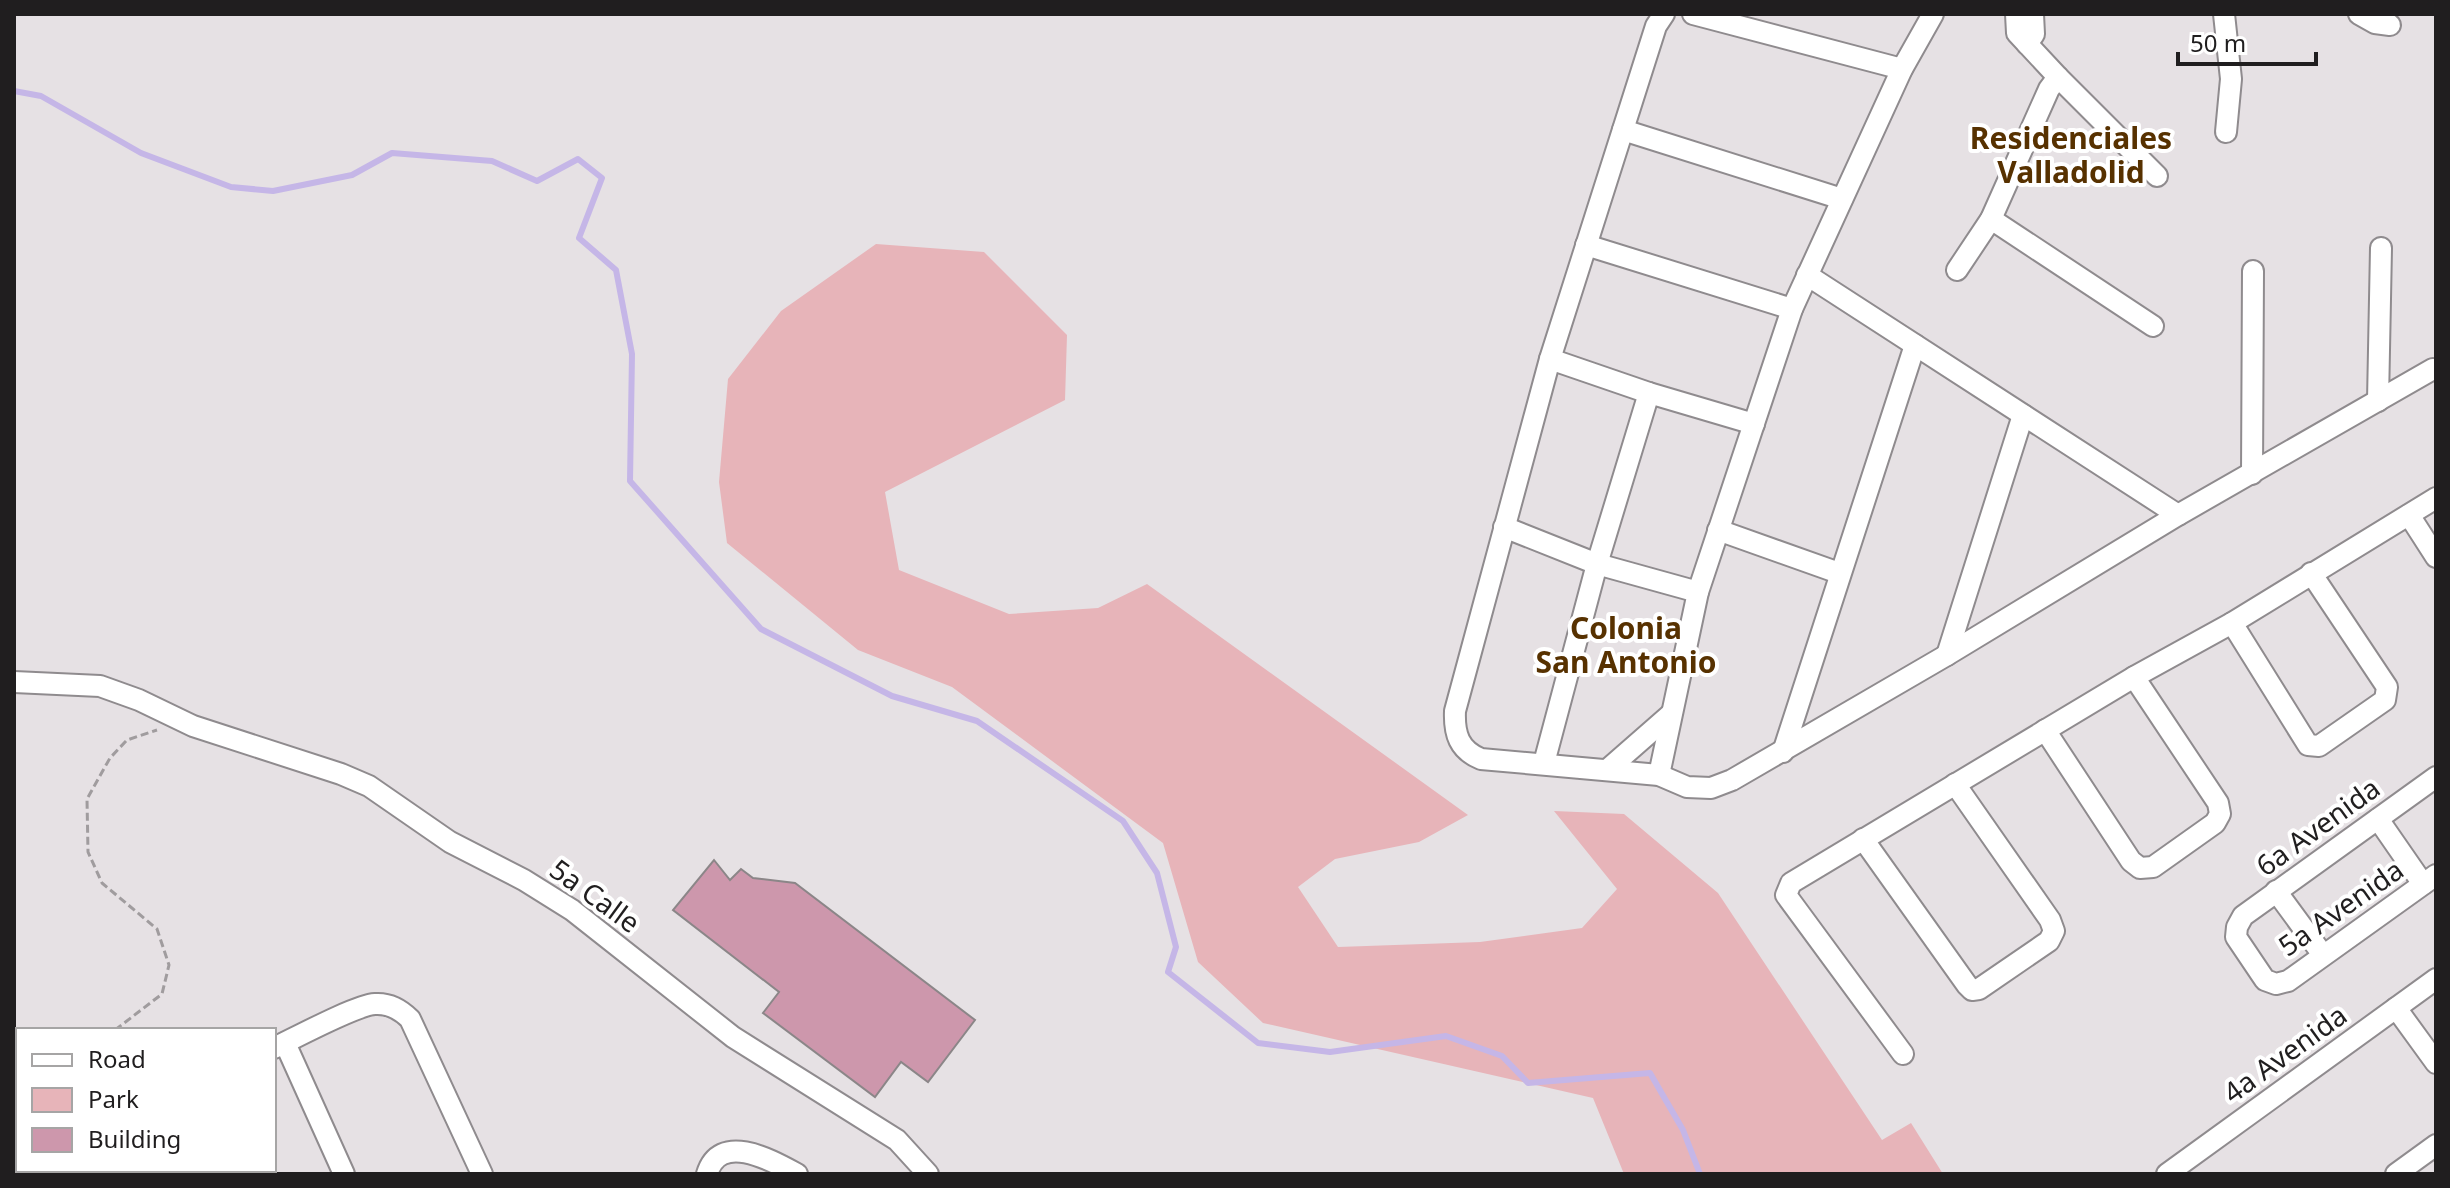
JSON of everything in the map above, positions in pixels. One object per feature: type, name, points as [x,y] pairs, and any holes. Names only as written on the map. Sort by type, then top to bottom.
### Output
[{"type":"street","points":[[1664,14],[1656,26],[1550,359],[1455,711],[1454,725],[1463,748],[1469,754],[1481,759],[1659,775],[1687,787],[1711,788],[1732,780],[2178,515],[2433,369]]},
{"type":"street","points":[[1693,14],[1902,69]]},
{"type":"street","points":[[1659,775],[1698,592],[1792,309],[1902,69],[1933,14]]},
{"type":"street","points":[[2016,14],[2017,33],[2157,176]]},
{"type":"street","points":[[2027,44],[2034,34],[2033,14]]},
{"type":"street","points":[[2224,14],[2231,79],[2226,132]]},
{"type":"street","points":[[2359,14],[2375,23],[2390,25]]},
{"type":"street","points":[[1957,270],[1991,219],[2049,89],[2058,77]]},
{"type":"street","points":[[1623,130],[1842,199]]},
{"type":"street","points":[[1991,219],[2153,326]]},
{"type":"street","points":[[1586,245],[1792,309]]},
{"type":"street","points":[[2378,401],[2381,248]]},
{"type":"street","points":[[2252,474],[2253,271]]},
{"type":"street","points":[[1807,275],[2178,515]]},
{"type":"street","points":[[1783,752],[1915,345]]},
{"type":"street","points":[[1550,359],[1754,424]]},
{"type":"street","points":[[1544,763],[1597,564],[1649,393]]},
{"type":"street","points":[[1947,655],[2023,415]]},
{"type":"street","points":[[1903,1054],[1786,895],[1791,883],[2134,677],[2232,623],[2436,498]]},
{"type":"street","points":[[2409,515],[2436,557]]},
{"type":"street","points":[[1504,527],[1597,564],[1698,592]]},
{"type":"street","points":[[1718,530],[1839,573]]},
{"type":"street","points":[[2232,623],[2308,745],[2319,746],[2385,700],[2387,687],[2311,573]]},
{"type":"street","points":[[2045,730],[2131,861],[2140,868],[2153,867],[2215,823],[2220,814],[2218,803],[2134,677]]},
{"type":"street","name":"5a Calle","points":[[14,682],[100,686],[139,700],[193,726],[369,786],[450,842],[524,880],[572,910],[733,1037],[897,1140],[928,1174]]},
{"type":"street","points":[[1607,770],[1671,714]]},
{"type":"street","name":"6a Avenida","points":[[2276,984],[2265,980],[2236,937],[2243,916],[2436,777]]},
{"type":"street","points":[[1863,839],[1967,985],[1972,990],[1979,989],[2049,941],[2054,931],[2050,920],[1955,784]]},
{"type":"street","points":[[2378,819],[2429,880]]},
{"type":"street","name":"5a Avenida","points":[[2276,984],[2288,981],[2429,880]]},
{"type":"street","points":[[2276,891],[2323,955]]},
{"type":"street","name":"4a Avenida","points":[[2167,1174],[2436,979]]},
{"type":"street","points":[[344,1174],[279,1046],[367,1005],[393,1007],[410,1019],[482,1174]]},
{"type":"street","points":[[2396,1008],[2436,1063]]},
{"type":"street","points":[[2396,1174],[2436,1145]]},
{"type":"street","points":[[710,1167],[729,1151],[740,1150],[797,1174]]},
{"type":"path","points":[[118,1028],[162,994],[169,965],[157,929],[102,883],[88,852],[87,799],[110,758],[127,740],[152,731],[193,726]]},
{"type":"green space","points":[[876,244],[984,252],[1067,335],[1065,400],[885,492],[899,570],[1009,614],[1098,608],[1147,584],[1468,815],[1419,842],[1335,859],[1298,887],[1338,947],[1480,942],[1582,928],[1617,889],[1554,811],[1624,814],[1718,893],[1882,1140],[1911,1123],[1943,1174],[1624,1174],[1593,1098],[1263,1023],[1198,962],[1163,843],[952,687],[858,650],[727,543],[719,482],[728,379],[781,311]]},
{"type":"building","points":[[714,860],[730,880],[741,869],[753,878],[795,883],[975,1020],[928,1082],[901,1062],[875,1097],[763,1013],[779,992],[673,910]]},
{"type":"waterway","points":[[14,91],[41,96],[141,153],[231,187],[273,191],[352,175],[392,153],[492,161],[537,181],[578,159],[602,178],[579,238],[616,270],[632,354],[630,481],[761,629],[892,696],[977,721],[1123,821],[1157,873],[1176,947],[1168,972],[1258,1043],[1330,1052],[1446,1036],[1502,1056],[1528,1083],[1650,1073],[1683,1130],[1700,1174]]},
{"type":"district","name":"Residenciales Valladolid","points":[[2071,156]]},
{"type":"district","name":"Colonia San Antonio","points":[[1626,646]]}]
